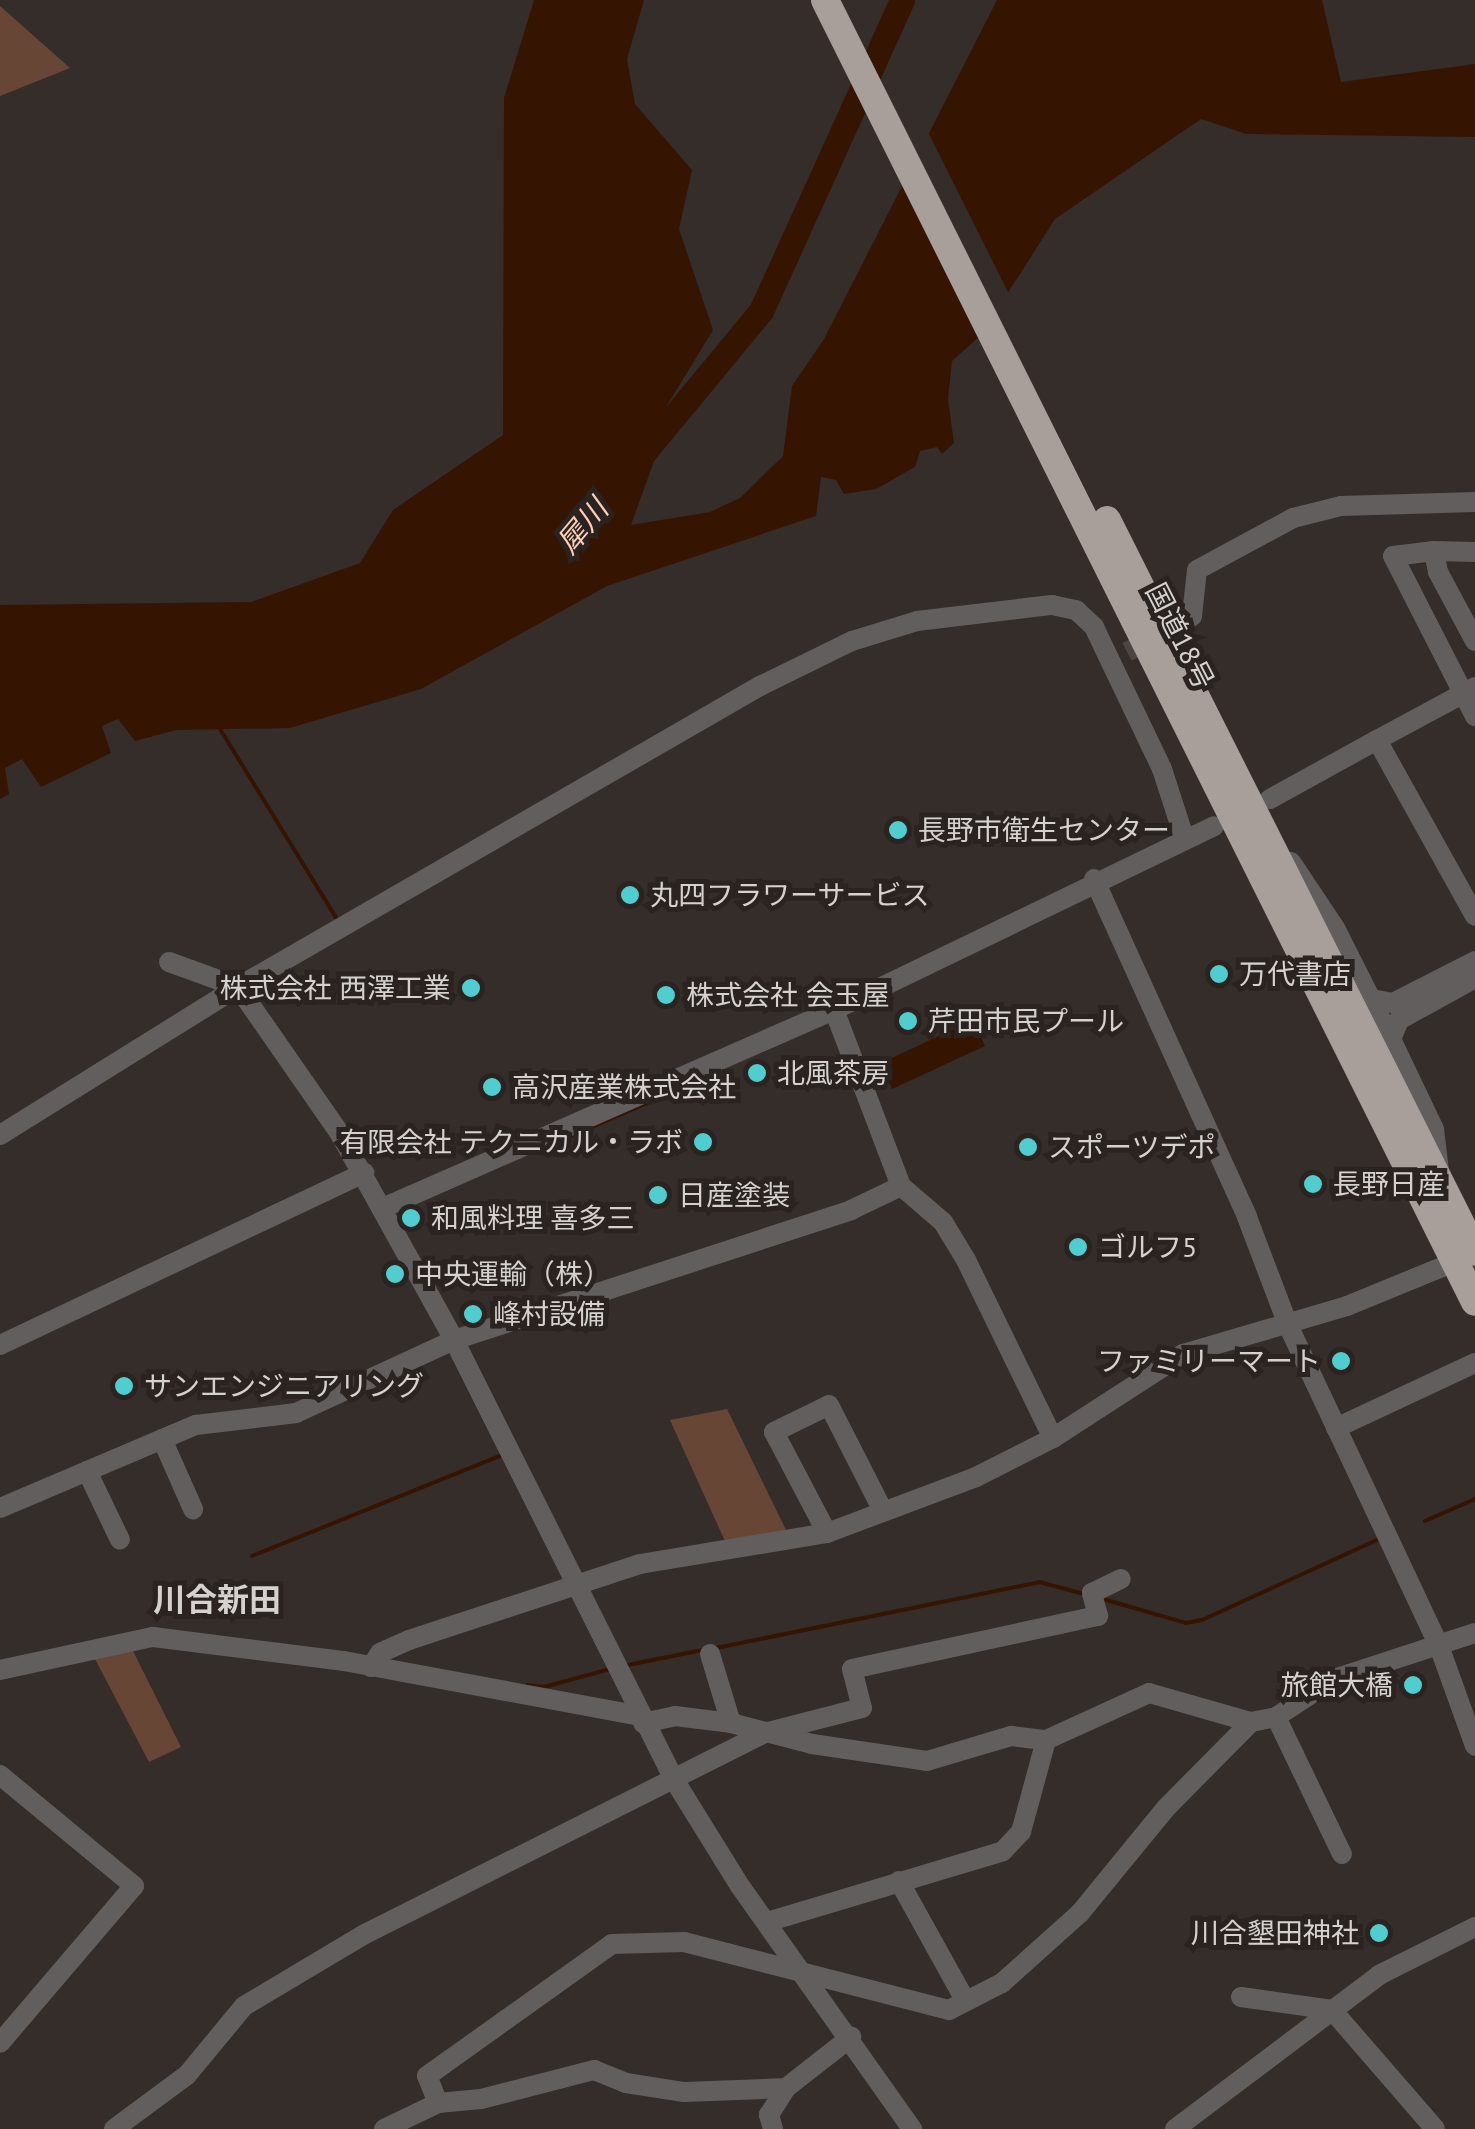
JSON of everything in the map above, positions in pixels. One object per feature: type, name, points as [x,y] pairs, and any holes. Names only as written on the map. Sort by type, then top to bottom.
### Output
[{"type":"highway","name":"国道18号","points":[[825,0],[1271,845],[1438,1178],[1468,1256],[1475,1302]]},
{"type":"highway","name":"国道18号","points":[[846,0],[1108,542],[1468,1256]]},
{"type":"street","points":[[1181,623],[1192,616],[1197,570],[1292,518],[1341,506],[1475,502]]},
{"type":"street","points":[[1475,552],[1405,551],[1393,556],[1395,570],[1469,690],[1475,716]]},
{"type":"street","points":[[1434,551],[1438,572],[1475,641]]},
{"type":"street","points":[[0,1135],[238,987],[760,686],[852,641],[917,621],[1052,605],[1076,610],[1118,656],[1184,837]]},
{"type":"street","points":[[1270,800],[1469,690]]},
{"type":"street","points":[[1377,740],[1475,916]]},
{"type":"street","points":[[385,1207],[834,1010],[1094,880],[1214,826]]},
{"type":"street","points":[[1271,845],[1283,850],[1335,928],[1372,999],[1434,1129],[1438,1178]]},
{"type":"street","points":[[1094,880],[1247,1217],[1288,1325],[1439,1646],[1475,1746]]},
{"type":"street","points":[[1372,999],[1393,1004],[1475,960]]},
{"type":"street","points":[[169,962],[238,987],[364,1174],[454,1340],[673,1778],[912,2129]]},
{"type":"street","points":[[1392,1039],[1399,1020],[1475,978]]},
{"type":"street","points":[[834,1010],[901,1186],[943,1222],[966,1260],[1052,1438]]},
{"type":"street","points":[[0,1344],[364,1174]]},
{"type":"street","points":[[0,1508],[196,1424],[296,1414],[454,1340],[851,1210],[901,1186]]},
{"type":"street","points":[[371,1667],[380,1653],[409,1640],[640,1564],[827,1533],[884,1512],[1052,1438],[1183,1354],[1288,1325],[1468,1256]]},
{"type":"street","points":[[1336,1428],[1475,1363]]},
{"type":"street","points":[[827,1533],[774,1432],[829,1406],[884,1512]]},
{"type":"street","points":[[162,1440],[192,1509]]},
{"type":"street","points":[[87,1471],[117,1535]]},
{"type":"street","points":[[114,2129],[187,2074],[244,2006],[363,1936],[764,1733],[862,1708],[852,1669],[1098,1616],[1092,1597],[1122,1579]]},
{"type":"street","points":[[0,1670],[154,1637],[371,1667],[642,1720],[675,1716],[731,1723],[764,1733],[927,1761],[1011,1736],[1046,1740],[1149,1693],[1251,1722],[1276,1717],[1334,1679],[1475,1633]]},
{"type":"street","points":[[710,1654],[731,1723]]},
{"type":"street","points":[[1276,1717],[1342,1854]]},
{"type":"street","points":[[438,2103],[427,2076],[612,1944],[684,1942],[949,2010],[1002,1983],[1080,1914],[1165,1809],[1251,1722]]},
{"type":"street","points":[[768,1922],[1012,1844],[1046,1740]]},
{"type":"street","points":[[0,1776],[134,1886],[0,2044]]},
{"type":"street","points":[[899,1882],[964,2000]]},
{"type":"street","points":[[1175,2129],[1380,1975],[1475,1927]]},
{"type":"street","points":[[1241,1997],[1332,2010],[1435,2129]]},
{"type":"street","points":[[773,2129],[769,2115],[786,2088],[851,2037]]},
{"type":"street","points":[[384,2129],[438,2103],[482,2099],[594,2070],[626,2084],[684,2092],[786,2088]]},
{"type":"shaded area","points":[[0,6],[70,68],[0,96]]},
{"type":"shaded area","points":[[727,1409],[787,1532],[725,1541],[670,1420]]},
{"type":"shaded area","points":[[132,1649],[181,1747],[149,1762],[95,1659]]},
{"type":"water","points":[[534,0],[644,0],[627,59],[635,104],[692,170],[679,229],[713,330],[660,417],[662,439],[631,525],[710,512],[740,498],[783,456],[792,386],[824,339],[997,0],[1322,0],[1341,82],[1475,64],[1475,137],[1246,134],[1201,119],[1055,219],[981,335],[952,361],[948,399],[954,443],[942,454],[937,447],[920,451],[915,467],[876,489],[844,494],[836,480],[821,477],[816,516],[607,586],[421,689],[290,728],[176,730],[135,741],[118,719],[102,726],[111,753],[41,787],[22,759],[5,768],[9,794],[0,799],[0,605],[251,602],[360,563],[393,510],[503,435],[504,98]]},
{"type":"water","points":[[973,1020],[985,1046],[892,1089],[881,1063]]},
{"type":"pier","points":[[925,126],[1011,298],[986,338],[898,176]]},
{"type":"waterway","name":"犀川","points":[[641,456],[761,311],[902,0]]},
{"type":"waterway","points":[[220,729],[338,921]]},
{"type":"waterway","points":[[562,1140],[686,1086]]},
{"type":"waterway","points":[[252,1556],[502,1455]]},
{"type":"waterway","points":[[1425,1521],[1475,1499]]},
{"type":"waterway","points":[[1103,1599],[1186,1623],[1202,1620],[1377,1540]]},
{"type":"waterway","points":[[716,1648],[1039,1582],[1084,1594]]},
{"type":"waterway","points":[[623,1666],[702,1650]]},
{"type":"waterway","points":[[527,1685],[544,1687],[610,1669]]},
{"type":"tunnel","points":[[1127,652],[1157,636]]},
{"type":"place","name":"長野市衛生センター","points":[[898,830]]},
{"type":"place","name":"丸四フラワーサービス","points":[[630,895]]},
{"type":"place","name":"万代書店","points":[[1219,974]]},
{"type":"place","name":"株式会社 西澤工業","points":[[471,988]]},
{"type":"place","name":"株式会社 会玉屋","points":[[666,995]]},
{"type":"place","name":"芹田市民プール","points":[[908,1021]]},
{"type":"place","name":"北風茶房","points":[[757,1073]]},
{"type":"place","name":"高沢産業株式会社","points":[[492,1087]]},
{"type":"place","name":"有限会社 テクニカル・ラボ","points":[[703,1142]]},
{"type":"place","name":"スポーツデポ","points":[[1028,1147]]},
{"type":"place","name":"長野日産","points":[[1313,1184]]},
{"type":"place","name":"日産塗装","points":[[658,1195]]},
{"type":"place","name":"和風料理 喜多三","points":[[411,1218]]},
{"type":"place","name":"ゴルフ5","points":[[1078,1247]]},
{"type":"place","name":"中央運輸（株）","points":[[395,1274]]},
{"type":"place","name":"峰村設備","points":[[473,1314]]},
{"type":"place","name":"ファミリーマート","points":[[1341,1361]]},
{"type":"place","name":"サンエンジニアリング","points":[[124,1386]]},
{"type":"place","name":"旅館大橋","points":[[1413,1685]]},
{"type":"place","name":"川合墾田神社","points":[[1379,1933]]},
{"type":"district","name":"川合新田","points":[[217,1599]]}]
